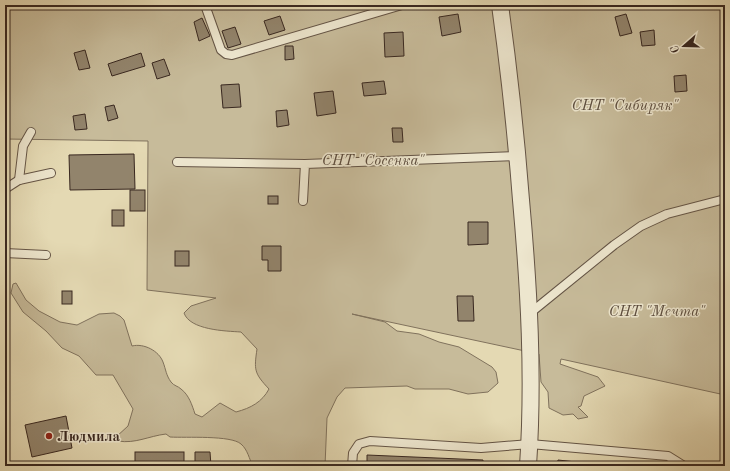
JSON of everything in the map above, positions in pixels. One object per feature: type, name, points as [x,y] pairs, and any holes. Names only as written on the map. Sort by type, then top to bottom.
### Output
[{"type":"street","points":[[500,5],[511,84],[518,156],[530,314],[532,414],[528,466]]},
{"type":"lane","points":[[205,5],[221,50],[226,54],[232,55],[402,5]]},
{"type":"lane","points":[[19,180],[23,146],[31,132]]},
{"type":"lane","points":[[177,162],[305,164],[518,156]]},
{"type":"lane","points":[[302,201],[305,164]]},
{"type":"lane","points":[[5,189],[19,180],[51,173]]},
{"type":"lane","points":[[530,314],[614,245],[641,226],[667,214],[725,199]]},
{"type":"lane","points":[[5,253],[46,255]]},
{"type":"lane","points":[[352,466],[353,453],[360,444],[370,441],[481,448],[530,444],[668,456],[684,466]]},
{"type":"green space","points":[[5,5],[725,5],[725,395],[561,359],[560,364],[598,377],[605,386],[584,396],[581,406],[578,407],[588,417],[578,419],[573,414],[563,415],[549,408],[548,392],[541,382],[539,354],[352,314],[385,322],[397,331],[419,334],[439,342],[459,347],[492,367],[496,372],[498,383],[488,392],[468,394],[449,389],[415,389],[407,386],[345,388],[337,397],[327,418],[325,466],[253,466],[243,446],[236,441],[228,439],[170,437],[166,434],[136,441],[118,441],[116,437],[128,426],[133,409],[113,375],[96,375],[79,356],[62,348],[46,331],[23,312],[11,293],[13,284],[16,283],[26,300],[39,311],[60,322],[77,325],[99,314],[114,313],[120,316],[124,320],[132,346],[137,345],[146,347],[158,354],[171,382],[184,391],[190,400],[195,414],[202,417],[220,403],[236,412],[246,409],[256,404],[263,398],[269,389],[260,379],[256,371],[257,349],[241,332],[218,330],[200,326],[188,319],[184,313],[191,306],[216,298],[147,290],[148,141],[5,139]]},
{"type":"building","points":[[458,14],[461,32],[442,36],[439,17]]},
{"type":"building","points":[[626,14],[632,33],[620,36],[615,17]]},
{"type":"building","points":[[280,16],[285,30],[269,35],[264,21]]},
{"type":"building","points":[[202,18],[210,36],[199,41],[194,22]]},
{"type":"building","points":[[235,27],[241,44],[228,48],[222,31]]},
{"type":"building","points":[[654,30],[655,45],[642,46],[640,32]]},
{"type":"building","points":[[403,32],[404,56],[385,57],[384,33]]},
{"type":"building","points":[[285,46],[293,46],[294,59],[285,60]]},
{"type":"building","points":[[85,50],[90,68],[79,70],[74,53]]},
{"type":"building","points":[[141,53],[145,66],[112,76],[108,64]]},
{"type":"building","points":[[164,59],[170,75],[157,79],[152,63]]},
{"type":"building","points":[[686,75],[687,91],[675,92],[674,76]]},
{"type":"building","points":[[384,81],[386,94],[364,96],[362,83]]},
{"type":"building","points":[[239,84],[241,107],[223,108],[221,85]]},
{"type":"building","points":[[333,91],[336,113],[317,116],[314,93]]},
{"type":"building","points":[[114,105],[118,118],[108,121],[105,107]]},
{"type":"building","points":[[287,110],[289,125],[277,127],[276,111]]},
{"type":"building","points":[[85,114],[87,129],[75,130],[73,116]]},
{"type":"building","points":[[392,128],[402,128],[403,142],[393,142]]},
{"type":"building","points":[[134,154],[135,189],[70,190],[69,155]]},
{"type":"building","points":[[130,190],[145,190],[145,211],[130,211]]},
{"type":"building","points":[[268,196],[278,196],[278,204],[268,204]]},
{"type":"building","points":[[112,210],[124,210],[124,226],[112,226]]},
{"type":"building","points":[[468,222],[488,222],[488,244],[468,245]]},
{"type":"building","points":[[262,246],[281,246],[281,271],[268,271],[268,260],[262,260]]},
{"type":"building","points":[[175,251],[189,251],[189,266],[175,266]]},
{"type":"building","points":[[62,291],[72,291],[72,304],[62,304]]},
{"type":"building","points":[[457,296],[473,296],[474,321],[458,321]]},
{"type":"building","name":"Людмила","points":[[66,416],[72,448],[32,457],[25,425]]},
{"type":"building","points":[[135,452],[184,452],[184,466],[135,466]]},
{"type":"building","points":[[195,452],[210,452],[211,466],[189,466],[189,462],[195,462]]},
{"type":"building","points":[[367,455],[483,460],[483,466],[367,466]]},
{"type":"building","points":[[558,460],[612,466],[557,466]]},
{"type":"place","name":"Людмила","points":[[49,436]]},
{"type":"park label","name":"СНТ \"Сибиряк\"","points":[[625,105]]},
{"type":"park label","name":"СНТ \"Сосенка\"","points":[[373,160]]},
{"type":"park label","name":"СНТ \"Мечта\"","points":[[657,311]]}]
